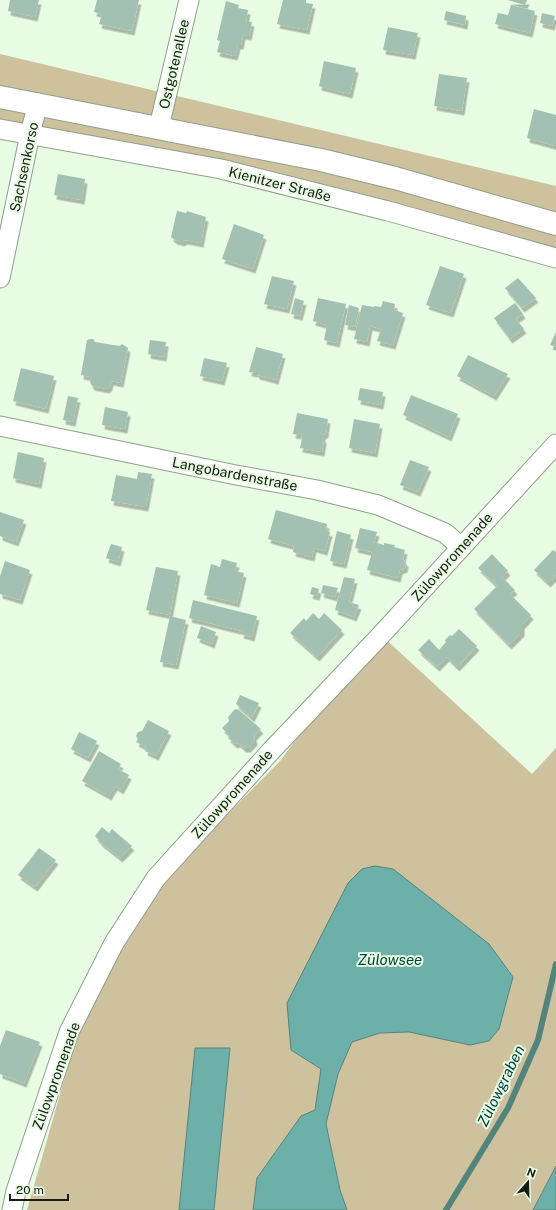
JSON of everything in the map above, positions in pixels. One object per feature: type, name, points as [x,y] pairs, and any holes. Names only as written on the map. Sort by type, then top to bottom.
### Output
[{"type":"street","name":"Ostgotenallee","points":[[159,127],[189,0]]},
{"type":"street","name":"Kienitzer Straße","points":[[0,97],[38,103],[321,160],[395,178],[556,224]]},
{"type":"street","name":"Sachsenkorso","points":[[0,278],[30,134],[38,103]]},
{"type":"street","name":"Kienitzer Straße","points":[[0,130],[30,134],[221,169],[388,211],[556,258]]},
{"type":"street","name":"Langobardenstraße","points":[[0,426],[231,474],[317,490],[378,505],[445,534],[461,547]]},
{"type":"street","name":"Zülowpromenade","points":[[12,1210],[16,1191],[69,1032],[114,943],[156,878],[271,751],[556,444]]},
{"type":"shaded area","points":[[0,54],[556,186],[556,258],[388,211],[0,129]]},
{"type":"shaded area","points":[[381,635],[532,774],[556,748],[556,1166],[533,1210],[347,1210],[340,1190],[326,1124],[338,1074],[352,1042],[380,1033],[410,1032],[470,1045],[513,977],[488,944],[393,870],[291,1050],[321,1069],[315,1110],[301,1116],[257,1178],[253,1210],[214,1210],[230,1048],[196,1048],[179,1210],[27,1210],[78,1031],[122,947],[161,882],[281,760],[300,734]]},
{"type":"water","name":"Zülowsee","points":[[375,866],[393,869],[489,944],[513,977],[499,1029],[489,1041],[470,1045],[409,1032],[380,1033],[352,1042],[338,1074],[326,1124],[340,1190],[347,1210],[253,1210],[257,1178],[301,1116],[315,1110],[321,1069],[291,1050],[287,1003],[348,883],[362,869]]},
{"type":"water","points":[[195,1048],[230,1048],[214,1210],[179,1210]]},
{"type":"water","points":[[556,1166],[556,1210],[533,1210]]},
{"type":"building","points":[[10,0],[39,0],[35,17],[8,11]]},
{"type":"building","points":[[97,0],[139,0],[132,31],[99,24],[102,14],[94,12]]},
{"type":"building","points":[[283,0],[306,0],[306,3],[313,4],[307,30],[277,24]]},
{"type":"building","points":[[507,0],[527,0],[525,5]]},
{"type":"building","points":[[226,1],[239,5],[238,8],[248,10],[246,21],[252,22],[249,36],[243,35],[241,45],[238,45],[235,56],[217,52],[220,41],[217,40]]},
{"type":"building","points":[[511,5],[535,11],[530,33],[495,24],[498,13],[508,15]]},
{"type":"building","points":[[446,11],[466,16],[465,25],[444,20]]},
{"type":"building","points":[[542,13],[555,16],[552,26],[540,23]]},
{"type":"building","points":[[388,27],[418,33],[413,55],[383,50]]},
{"type":"building","points":[[324,61],[356,68],[350,94],[319,86]]},
{"type":"building","points":[[439,74],[467,78],[462,111],[434,106]]},
{"type":"building","points":[[534,109],[556,115],[556,146],[527,138]]},
{"type":"building","points":[[58,174],[85,179],[82,200],[54,195]]},
{"type":"building","points":[[177,211],[186,213],[187,211],[206,217],[201,243],[185,240],[182,242],[171,237]]},
{"type":"building","points":[[234,224],[264,235],[253,269],[222,259]]},
{"type":"building","points":[[440,266],[464,274],[451,313],[426,305]]},
{"type":"building","points":[[272,276],[294,281],[287,309],[264,304]]},
{"type":"building","points":[[518,278],[536,298],[522,308],[505,288]]},
{"type":"building","points":[[295,298],[304,301],[300,316],[291,314]]},
{"type":"building","points":[[318,298],[346,304],[337,343],[324,340],[327,325],[313,321]]},
{"type":"building","points":[[383,301],[395,304],[394,310],[403,313],[393,345],[377,341],[381,329],[370,326],[367,342],[354,339],[362,305],[381,307]]},
{"type":"building","points":[[515,303],[523,314],[516,319],[524,329],[510,339],[494,318]]},
{"type":"building","points":[[349,305],[359,308],[355,327],[345,325]]},
{"type":"building","points":[[556,332],[556,347],[550,345]]},
{"type":"building","points":[[93,339],[95,342],[107,344],[120,346],[122,344],[128,348],[121,383],[111,381],[110,386],[107,389],[92,386],[90,382],[91,377],[81,375],[87,340]]},
{"type":"building","points":[[150,340],[166,342],[164,357],[148,354]]},
{"type":"building","points":[[256,347],[283,354],[276,380],[257,375],[257,373],[249,372]]},
{"type":"building","points":[[468,355],[508,374],[494,396],[457,376]]},
{"type":"building","points":[[204,358],[227,363],[222,381],[200,376]]},
{"type":"building","points":[[21,368],[54,376],[46,409],[13,401]]},
{"type":"building","points":[[360,388],[383,392],[381,405],[358,400]]},
{"type":"building","points":[[411,395],[458,414],[449,437],[403,415]]},
{"type":"building","points":[[68,396],[78,398],[73,422],[63,420]]},
{"type":"building","points":[[105,407],[128,412],[125,429],[102,425]]},
{"type":"building","points":[[297,413],[328,419],[326,433],[323,435],[324,439],[322,452],[300,448],[302,438],[301,435],[293,434]]},
{"type":"building","points":[[354,419],[380,424],[375,453],[349,448]]},
{"type":"building","points":[[18,452],[44,458],[39,484],[13,478]]},
{"type":"building","points":[[410,460],[429,467],[418,492],[400,485]]},
{"type":"building","points":[[138,472],[152,474],[146,507],[111,501],[116,475],[137,479]]},
{"type":"building","points":[[276,510],[327,524],[326,531],[330,532],[325,551],[314,548],[312,557],[293,552],[294,546],[268,539]]},
{"type":"building","points":[[0,512],[24,520],[16,542],[0,536]]},
{"type":"building","points":[[360,528],[377,532],[374,542],[384,545],[384,543],[395,545],[394,547],[405,550],[403,559],[406,563],[405,568],[400,570],[398,578],[367,570],[372,552],[355,548]]},
{"type":"building","points":[[337,531],[351,535],[344,564],[330,561]]},
{"type":"building","points":[[111,544],[122,547],[118,562],[106,558]]},
{"type":"building","points":[[553,550],[556,552],[556,575],[548,583],[534,570]]},
{"type":"building","points":[[492,554],[508,571],[502,577],[515,590],[510,594],[531,615],[522,625],[522,632],[509,645],[474,609],[497,586],[478,568]]},
{"type":"building","points":[[222,559],[237,563],[235,571],[244,573],[237,603],[204,595],[211,564],[220,567]]},
{"type":"building","points":[[5,561],[30,570],[20,600],[0,594],[0,576]]},
{"type":"building","points":[[156,567],[178,571],[170,615],[146,610]]},
{"type":"building","points":[[344,577],[355,579],[349,602],[359,605],[354,617],[335,610]]},
{"type":"building","points":[[323,585],[338,588],[335,597],[321,593]]},
{"type":"building","points":[[312,587],[319,589],[317,596],[310,594]]},
{"type":"building","points":[[193,600],[257,616],[252,637],[241,634],[242,631],[189,618]]},
{"type":"building","points":[[313,613],[319,619],[324,613],[342,630],[317,657],[290,633],[304,618],[306,621]]},
{"type":"building","points":[[170,616],[186,620],[176,665],[160,662]]},
{"type":"building","points":[[201,626],[216,632],[212,644],[197,638]]},
{"type":"building","points":[[459,629],[477,646],[457,667],[447,657],[437,667],[418,650],[429,639],[439,650],[446,642],[445,640]]},
{"type":"building","points":[[240,695],[259,703],[252,718],[236,704]]},
{"type":"building","points":[[235,709],[239,710],[261,729],[254,736],[255,741],[248,748],[244,748],[238,743],[235,744],[228,738],[229,735],[222,728],[229,721],[228,717]]},
{"type":"building","points":[[148,720],[169,731],[156,756],[145,751],[146,747],[136,742],[138,739],[136,736],[138,732],[142,731]]},
{"type":"building","points":[[79,732],[97,741],[88,758],[71,749]]},
{"type":"building","points":[[99,751],[121,764],[118,769],[129,775],[121,790],[115,786],[109,796],[82,781]]},
{"type":"building","points":[[102,827],[109,833],[112,829],[132,846],[120,858],[101,843],[95,836]]},
{"type":"building","points":[[39,848],[56,860],[35,887],[18,875]]},
{"type":"building","points":[[6,1030],[40,1042],[24,1083],[0,1074],[0,1046]]},
{"type":"waterway","name":"Zülowgraben","points":[[446,1210],[508,1108],[538,1040],[556,964]]}]
